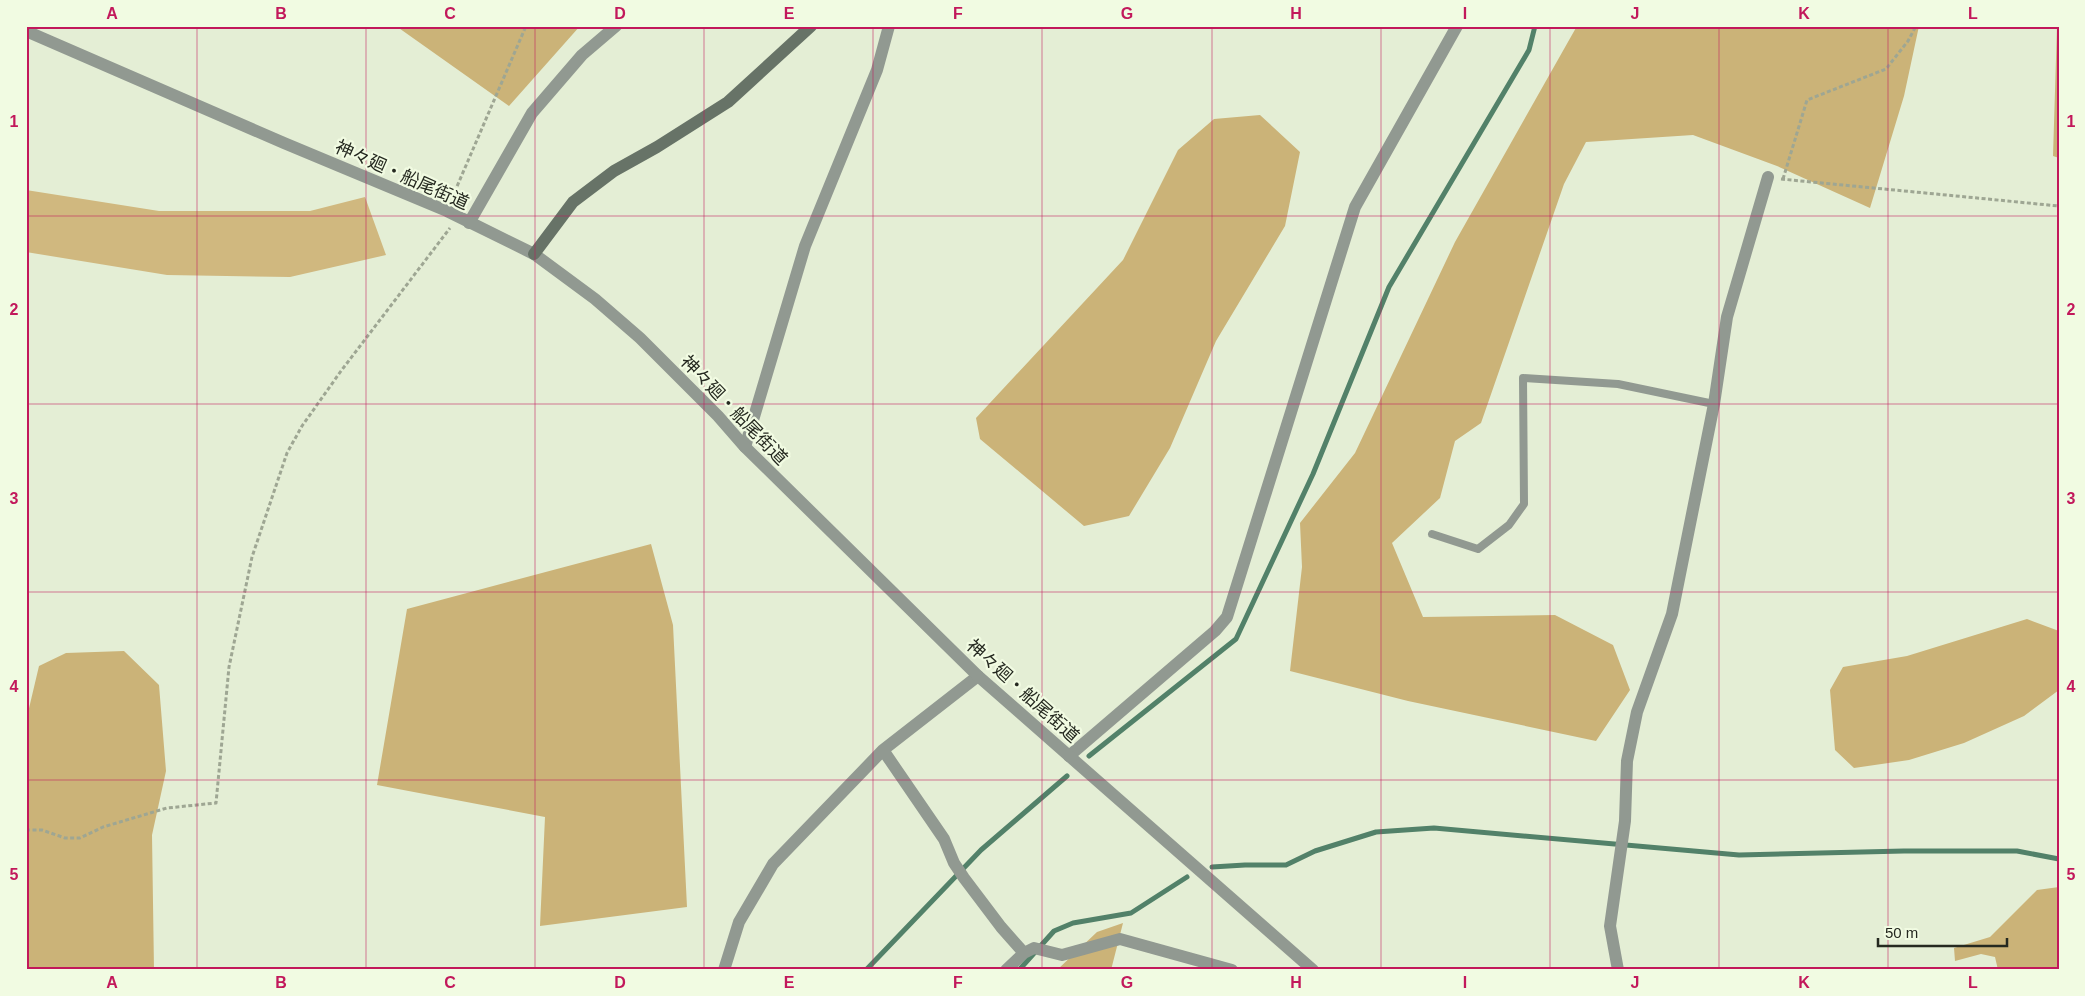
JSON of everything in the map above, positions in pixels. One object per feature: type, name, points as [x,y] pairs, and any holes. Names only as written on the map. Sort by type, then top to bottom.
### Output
[{"type":"main road","points":[[534,254],[573,202],[614,171],[657,147],[728,102],[811,26]]},
{"type":"street","points":[[468,223],[532,113],[582,55],[616,26]]},
{"type":"street","points":[[745,447],[805,246],[876,70],[889,26]]},
{"type":"street","points":[[1070,757],[1215,631],[1227,617],[1355,207],[1457,26]]},
{"type":"street","name":"神々廻・船尾街道","points":[[26,31],[452,214],[534,254],[594,299],[640,338],[718,416],[745,447],[978,676],[1313,970]]},
{"type":"street","points":[[1618,970],[1610,926],[1625,821],[1626,761],[1637,712],[1672,614],[1714,404],[1727,317],[1768,177]]},
{"type":"street","points":[[724,970],[739,922],[773,864],[884,750],[978,676]]},
{"type":"street","points":[[884,750],[944,839],[954,863],[964,878],[1001,927],[1029,950],[1062,955],[1120,940],[1232,970]]},
{"type":"street","points":[[1006,970],[1029,950]]},
{"type":"lane","points":[[1432,534],[1478,548],[1509,525],[1524,504],[1523,378],[1618,384],[1714,404]]},
{"type":"path","points":[[26,830],[42,830],[65,838],[80,838],[103,828],[167,808],[216,803],[229,667],[252,557],[287,452],[302,426],[341,370],[442,239],[526,26]]},
{"type":"path","points":[[1916,26],[1908,41],[1886,69],[1807,100],[1783,179],[2059,206]]},
{"type":"shaded area","points":[[396,26],[580,26],[509,106]]},
{"type":"shaded area","points":[[1577,26],[1919,26],[1904,96],[1870,208],[1777,166],[1693,135],[1586,142],[1564,184],[1481,423],[1455,441],[1440,498],[1392,543],[1423,617],[1555,615],[1613,645],[1630,690],[1596,741],[1408,701],[1290,671],[1302,567],[1300,523],[1355,453],[1455,242]]},
{"type":"shaded area","points":[[2057,26],[2059,26],[2059,158],[2053,156]]},
{"type":"shaded area","points":[[1260,115],[1300,152],[1285,226],[1216,341],[1170,448],[1129,516],[1084,526],[980,439],[976,418],[1123,260],[1178,150],[1214,119]]},
{"type":"shaded area","points":[[26,190],[159,211],[310,211],[365,197],[386,255],[290,277],[167,275],[26,252]]},
{"type":"shaded area","points":[[651,544],[673,625],[687,907],[540,926],[545,817],[377,785],[407,609]]},
{"type":"shaded area","points":[[2027,619],[2059,631],[2059,690],[2024,716],[1964,743],[1909,760],[1854,768],[1835,750],[1830,690],[1843,667],[1907,656]]},
{"type":"shaded area","points":[[124,651],[159,685],[166,771],[152,835],[154,970],[26,970],[26,721],[39,666],[66,653]]},
{"type":"shaded area","points":[[2059,887],[2059,970],[1998,970],[1995,957],[1981,954],[1955,961],[1954,948],[1990,937],[2037,890]]},
{"type":"shaded area","points":[[1123,923],[1111,970],[1057,970],[1097,932]]},
{"type":"waterway","points":[[1089,756],[1236,639],[1313,474],[1389,287],[1529,50],[1535,26]]},
{"type":"waterway","points":[[866,970],[981,850],[1067,776]]},
{"type":"waterway","points":[[1212,867],[1286,865],[1315,851],[1376,832],[1434,828],[1739,855],[1904,851],[2017,851],[2059,859]]},
{"type":"waterway","points":[[1019,970],[1054,931],[1073,923],[1131,913],[1187,877]]}]
